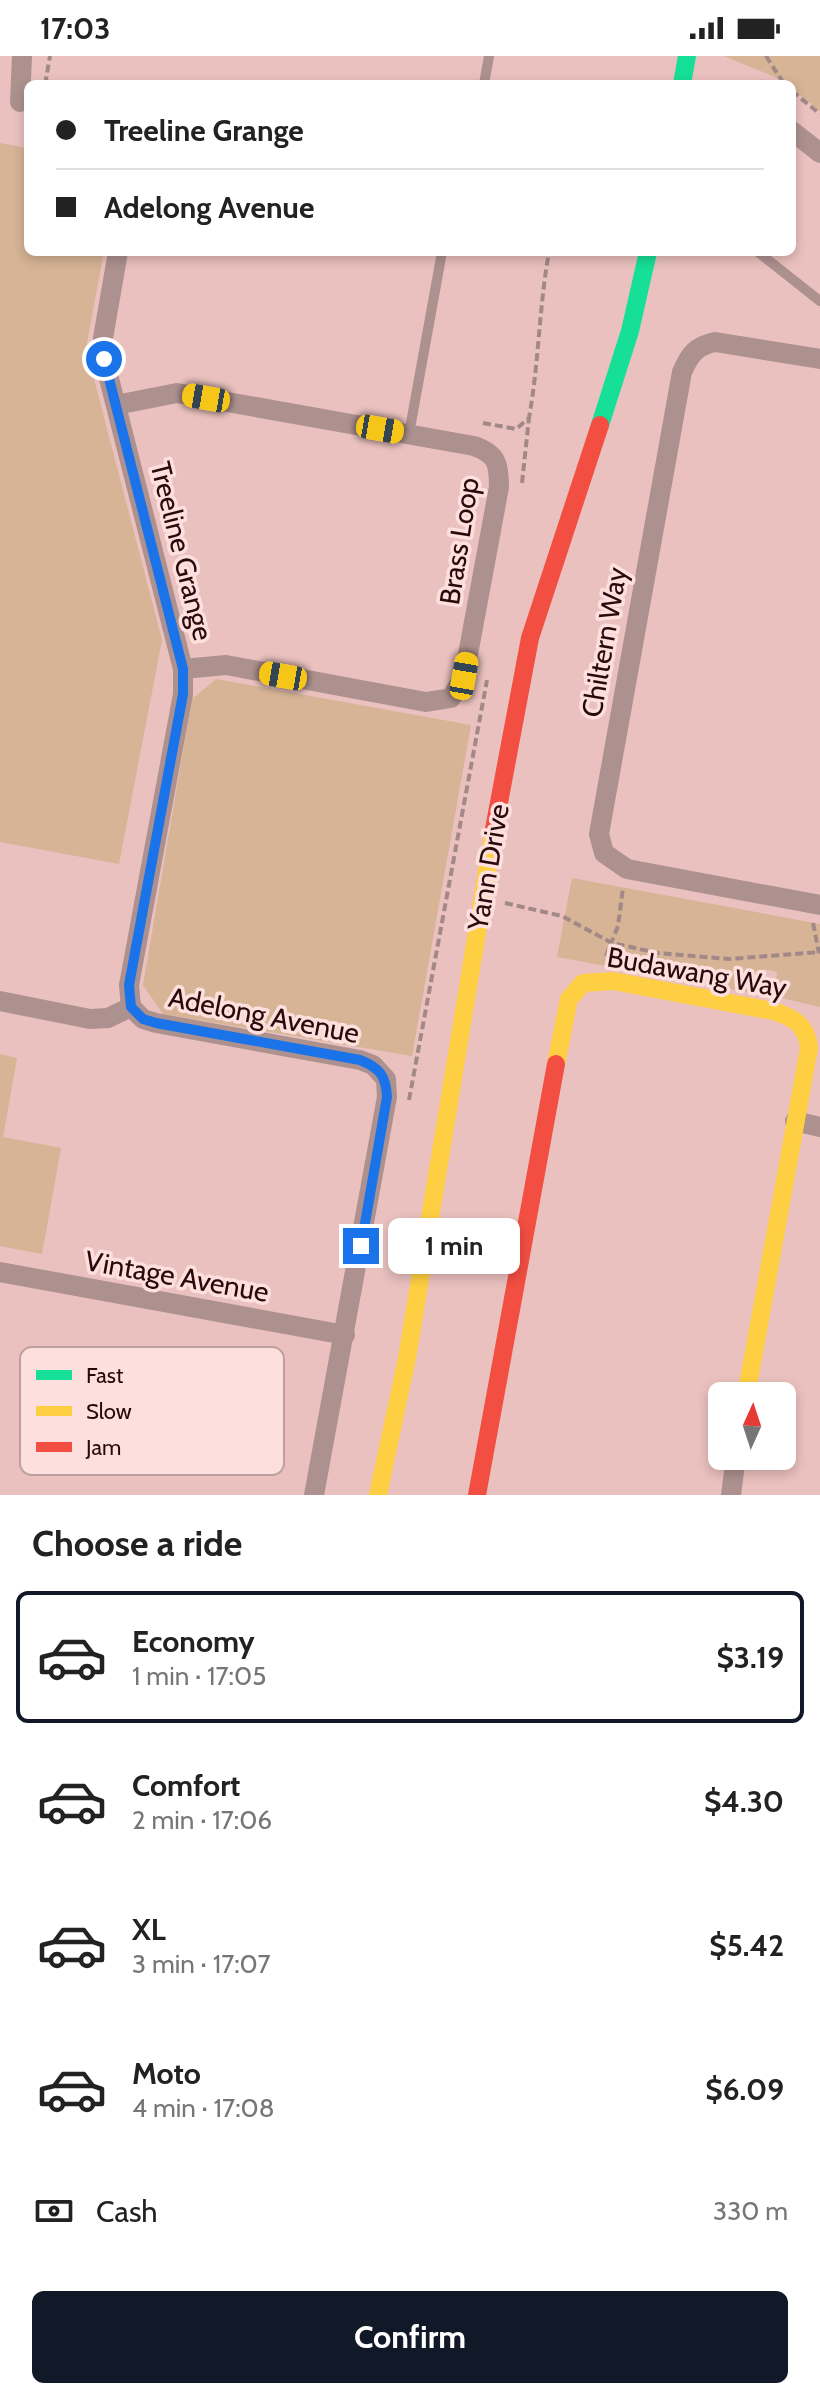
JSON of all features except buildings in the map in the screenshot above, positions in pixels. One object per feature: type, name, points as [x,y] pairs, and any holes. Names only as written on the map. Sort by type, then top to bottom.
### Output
[{"type":"street","points":[[16,107],[22,56]]},
{"type":"street","points":[[683,80],[687,56]]},
{"type":"street","points":[[796,134],[820,153]]},
{"type":"street","name":"Treeline Grange","points":[[117,256],[103,338],[104,359],[183,669],[183,694],[129,985],[131,1007]]},
{"type":"street","name":"Yann Drive","points":[[378,1495],[407,1358],[482,898],[530,638],[630,331],[647,256]]},
{"type":"street","name":"Chiltern Way","points":[[627,869],[604,853],[599,834],[682,372],[689,355],[701,345],[715,342],[820,359]]},
{"type":"street","name":"Brass Loop","points":[[116,405],[177,393],[474,446],[488,450],[498,462],[499,487],[459,691],[451,698],[426,702],[226,665],[183,669]]},
{"type":"street","points":[[627,869],[818,905]]},
{"type":"street","name":"Budawang Way","points":[[477,1495],[565,1012],[575,990],[583,983],[600,980],[791,1016],[802,1025],[809,1041],[748,1382]]},
{"type":"street","name":"Adelong Avenue","points":[[0,1001],[90,1019],[108,1018],[131,1007],[143,1019],[156,1023],[360,1060],[373,1065],[386,1079],[387,1097],[314,1495]]},
{"type":"street","points":[[795,1121],[820,1127]]},
{"type":"street","name":"Vintage Avenue","points":[[0,1272],[345,1335]]},
{"type":"street","points":[[731,1495],[734,1470]]},
{"type":"lane","points":[[485,80],[489,56]]},
{"type":"lane","points":[[409,434],[441,256]]},
{"type":"lane","points":[[763,256],[820,301]]},
{"type":"path","points":[[46,80],[50,56]]},
{"type":"path","points":[[766,56],[781,80]]},
{"type":"path","points":[[796,94],[820,114]]},
{"type":"path","points":[[483,423],[516,429],[529,418],[539,366],[541,298],[548,256]]},
{"type":"path","points":[[600,980],[612,943],[627,869]]},
{"type":"path","points":[[447,893],[576,920],[612,943],[658,953],[729,959],[819,953],[813,937],[818,905]]},
{"type":"shaded area","points":[[724,56],[820,56],[820,111],[796,92],[796,80],[782,80]]},
{"type":"shaded area","points":[[0,143],[24,147],[24,256],[103,256],[86,348],[162,640],[119,864],[0,842]]},
{"type":"shaded area","points":[[216,679],[471,725],[412,1056],[163,1014],[143,985],[192,699]]},
{"type":"shaded area","points":[[572,878],[820,924],[820,1007],[773,996],[777,972],[763,969],[757,994],[557,957]]},
{"type":"shaded area","points":[[0,1054],[17,1058],[3,1137],[61,1148],[42,1254],[0,1246]]},
{"type":"traffic: fast","points":[[683,80],[687,56]]},
{"type":"traffic: fast","points":[[600,425],[630,331],[647,256]]},
{"type":"traffic: slow","points":[[378,1495],[407,1358],[494,829]]},
{"type":"traffic: slow","points":[[556,1064],[569,999],[583,983],[613,981],[773,1011],[793,1019],[802,1028],[809,1048],[749,1382]]},
{"type":"traffic: jam","points":[[494,829],[530,638],[600,425]]},
{"type":"traffic: jam","points":[[477,1495],[556,1064]]},
{"type":"route","points":[[104,359],[183,669],[183,694],[129,985],[131,1007],[143,1019],[156,1023],[360,1060],[381,1072],[386,1079],[387,1097],[361,1246]]}]
